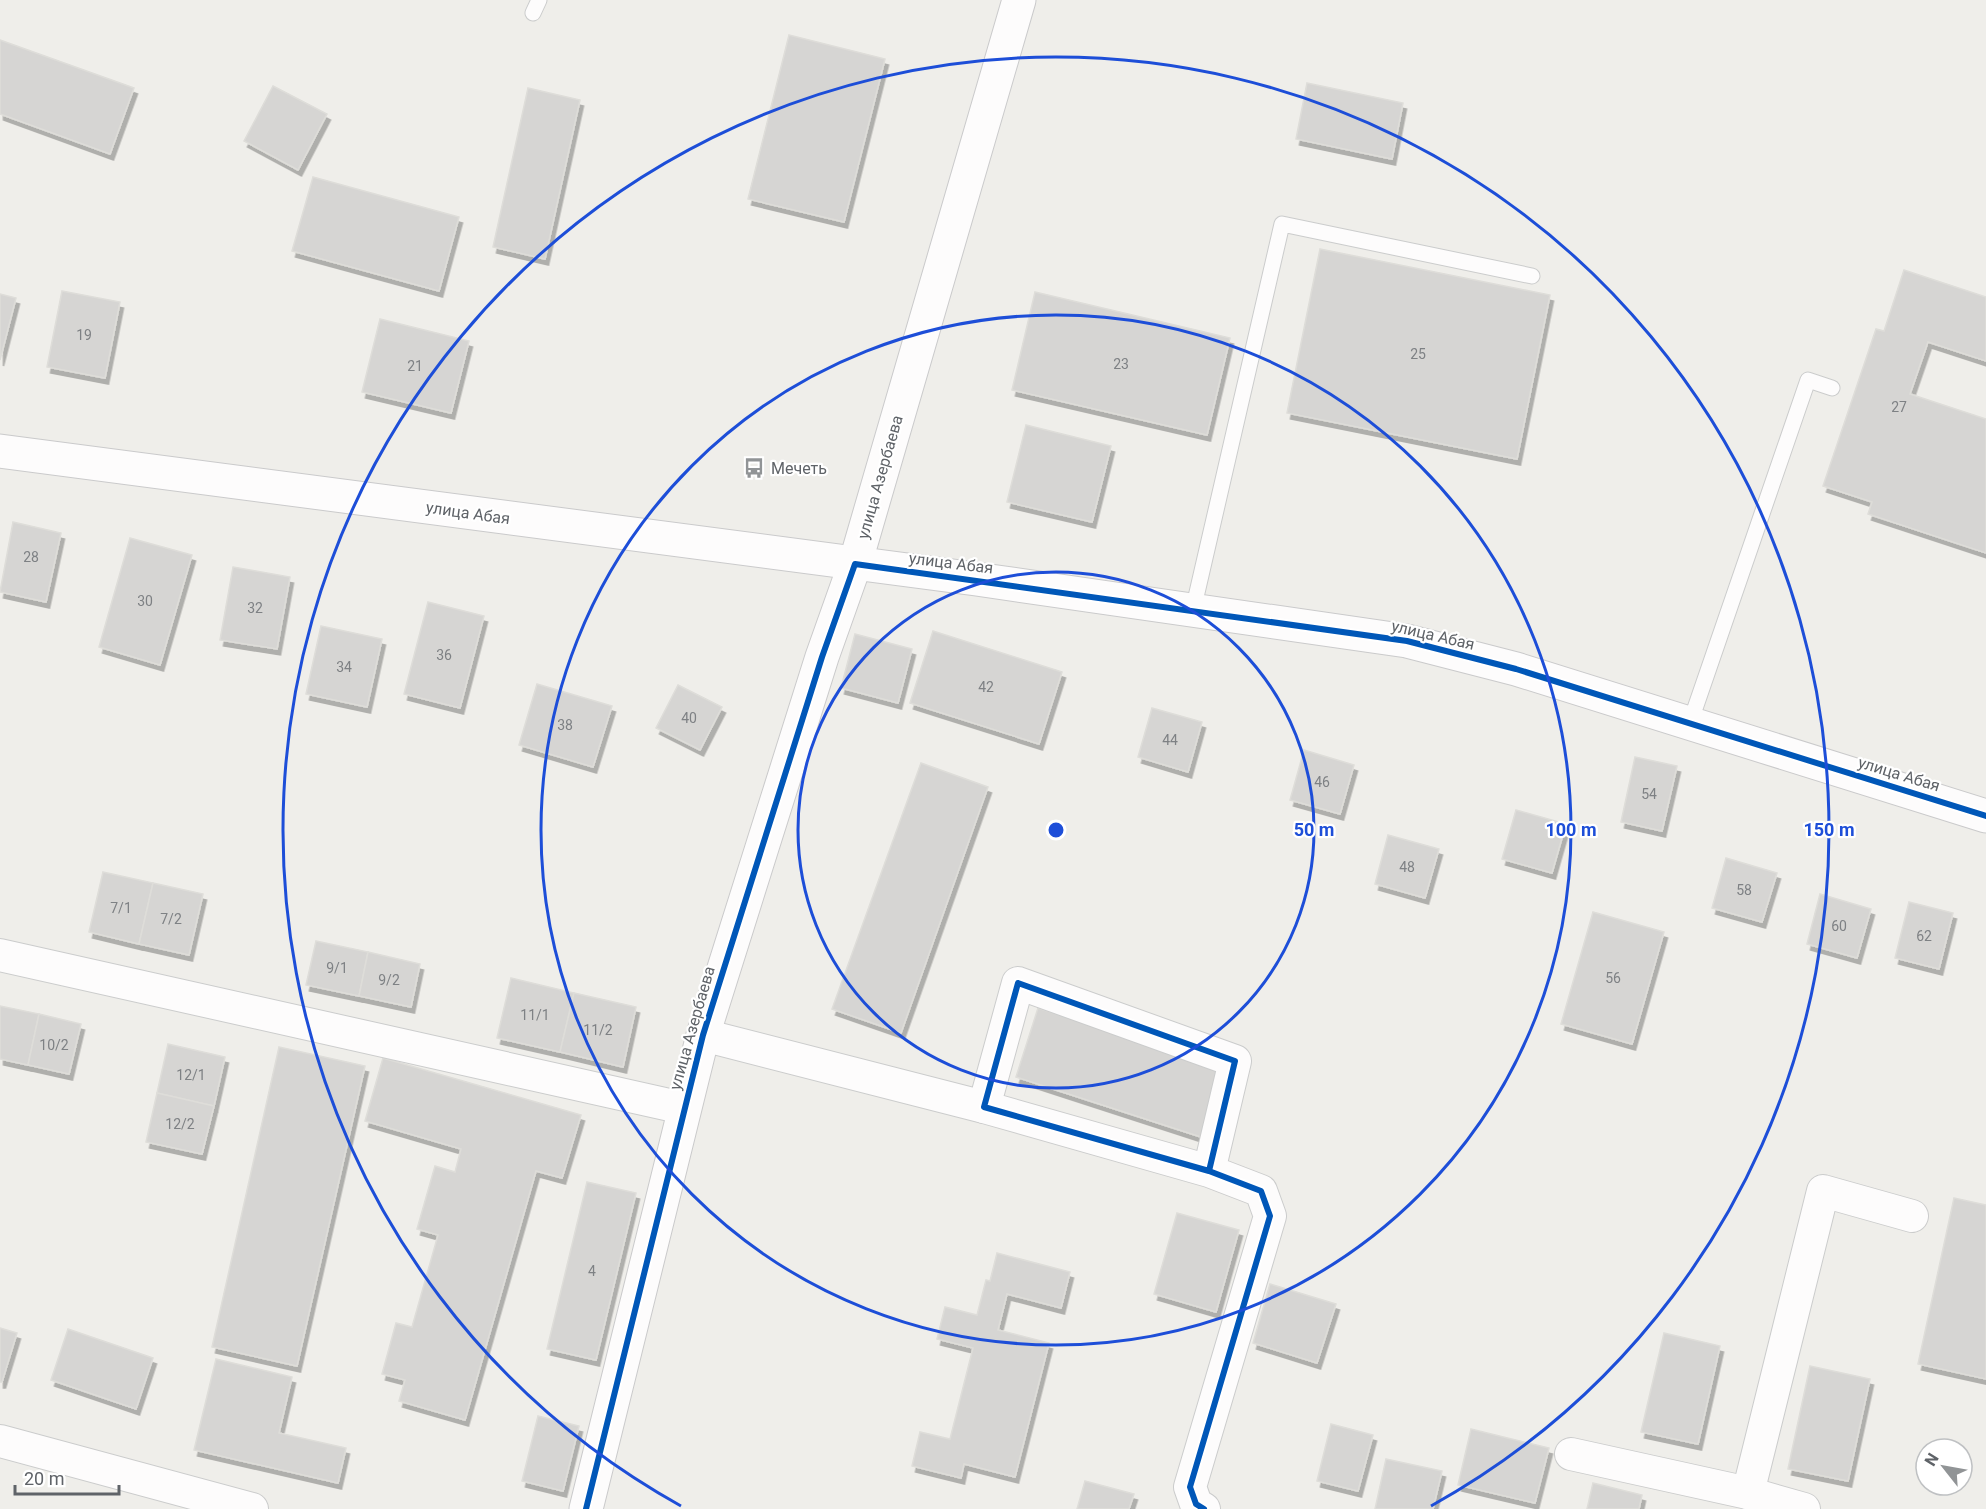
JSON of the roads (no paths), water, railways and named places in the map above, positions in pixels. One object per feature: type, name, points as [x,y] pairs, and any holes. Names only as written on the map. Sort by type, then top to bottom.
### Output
[{"type":"street","name":"улица Азербаева","points":[[586,1509],[683,1108],[703,1035],[822,657],[855,564],[1019,0]]},
{"type":"street","name":"улица Абая","points":[[0,451],[855,564],[1407,641],[1516,669],[1986,816]]},
{"type":"street","points":[[0,954],[683,1108]]},
{"type":"street","points":[[984,1107],[1018,983],[1235,1061],[1209,1171]]},
{"type":"street","points":[[703,1035],[984,1107],[1209,1171],[1261,1191],[1270,1216],[1190,1487],[1196,1504],[1204,1509]]},
{"type":"street","points":[[1748,1493],[1823,1191],[1912,1216]]},
{"type":"street","points":[[0,1441],[252,1509]]},
{"type":"street","points":[[1572,1454],[1748,1493],[1804,1509]]},
{"type":"lane","points":[[1193,610],[1282,224],[1532,276]]},
{"type":"lane","points":[[1690,723],[1808,380],[1832,388]]},
{"type":"place","name":"Мечеть","points":[[754,468]]}]
